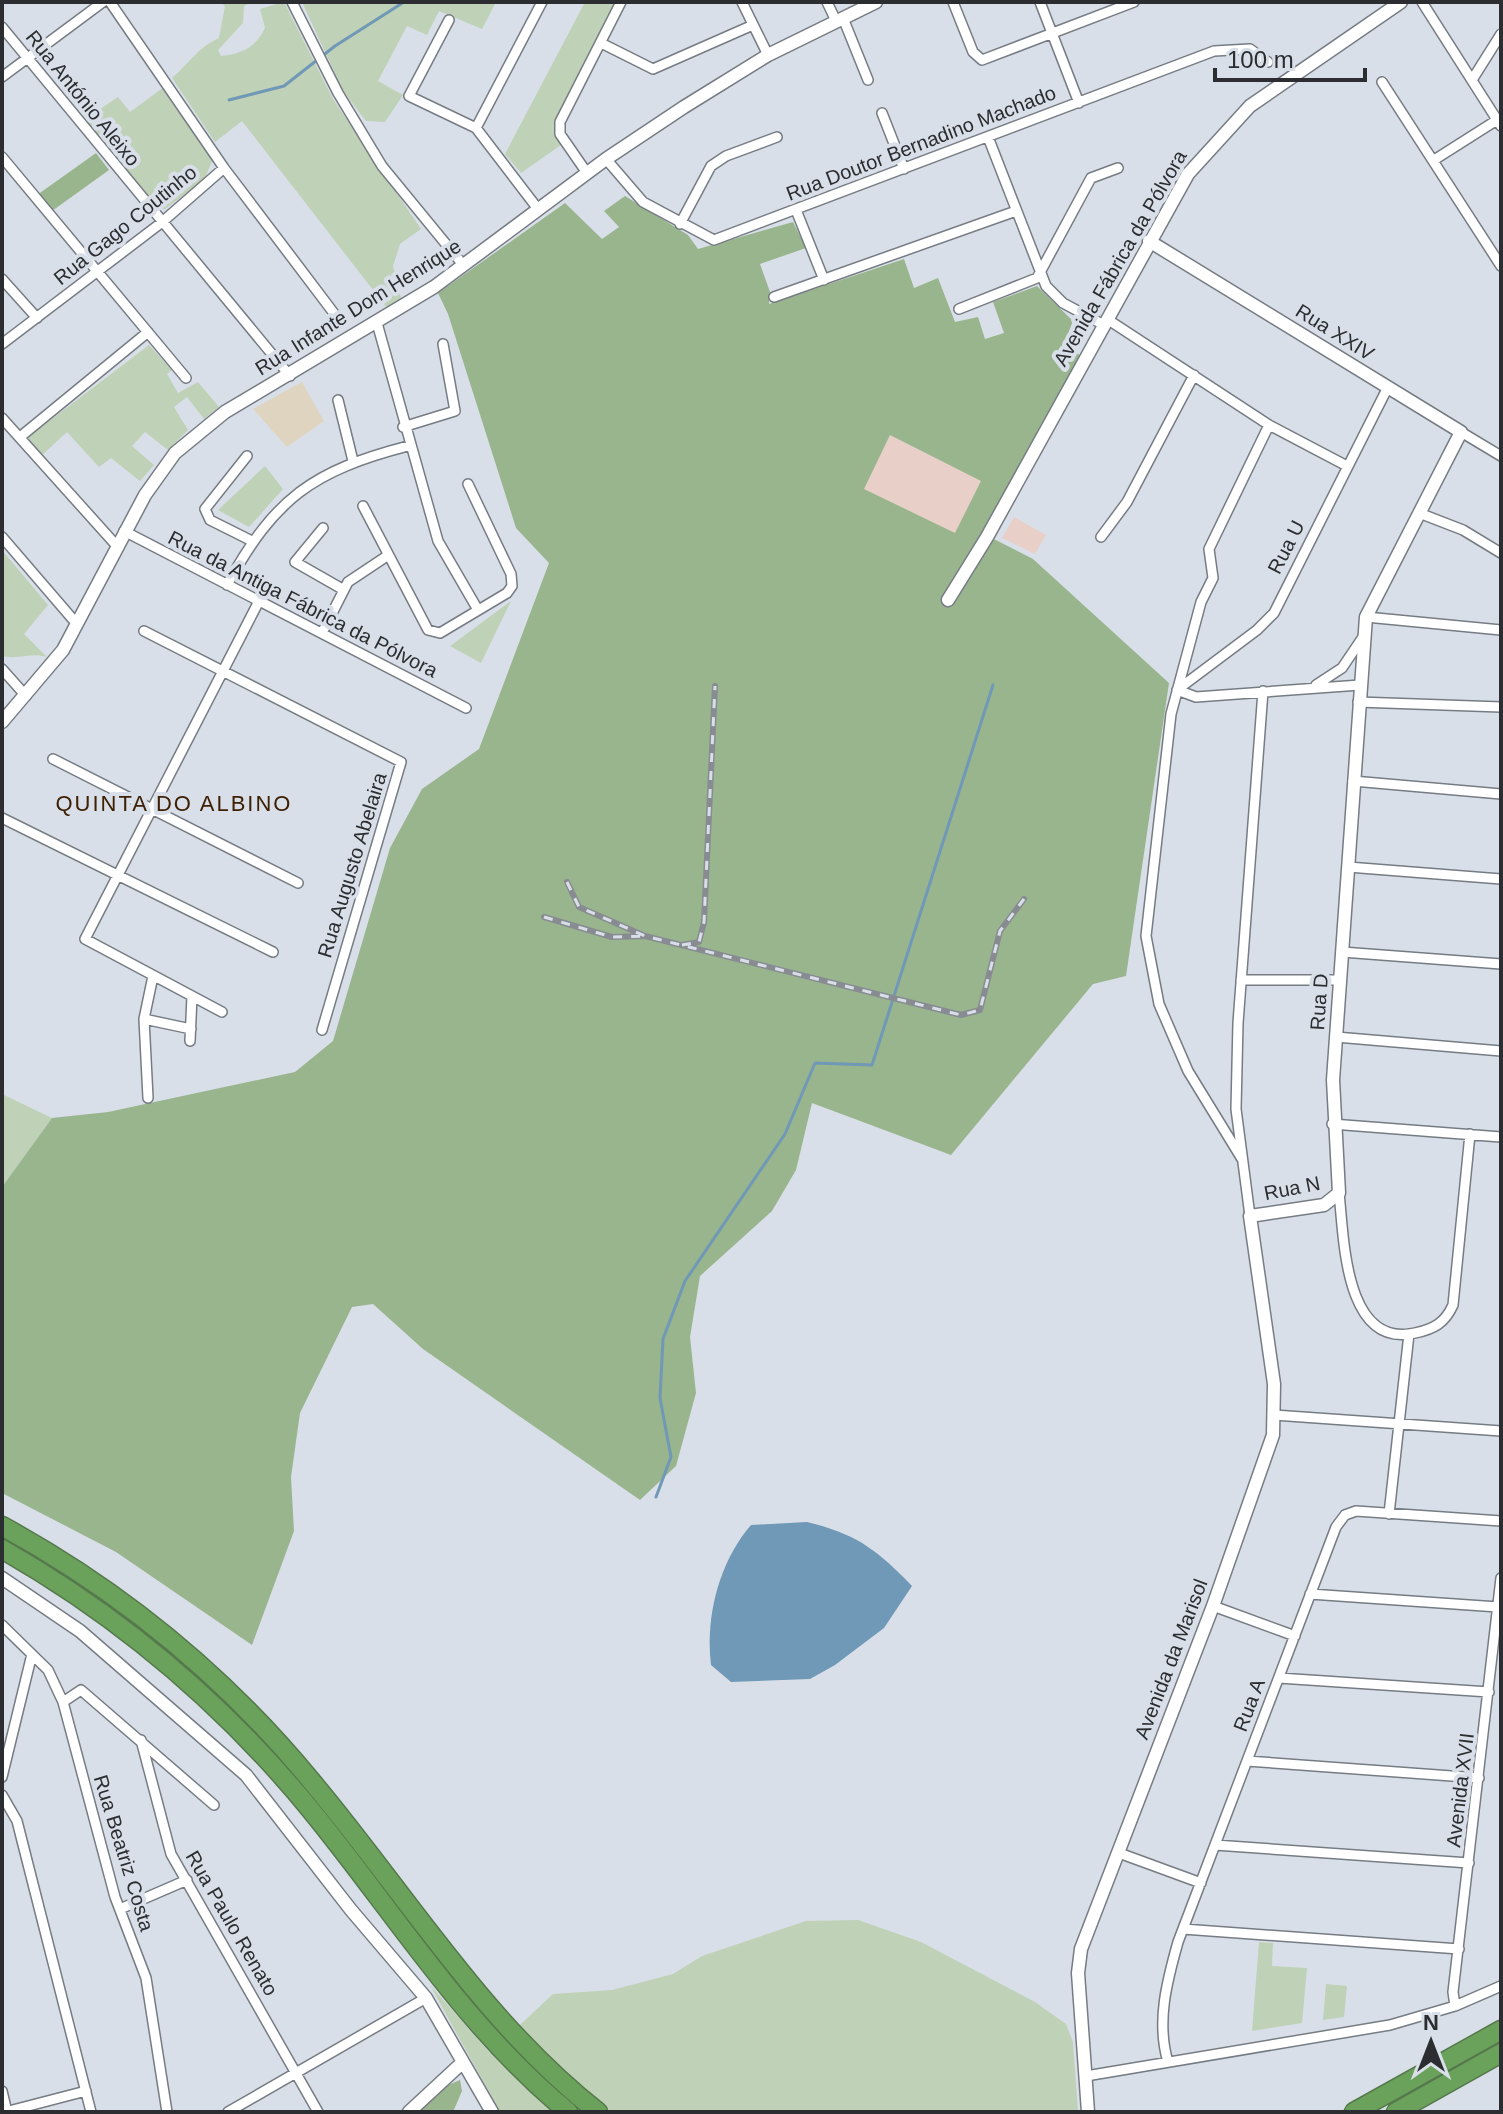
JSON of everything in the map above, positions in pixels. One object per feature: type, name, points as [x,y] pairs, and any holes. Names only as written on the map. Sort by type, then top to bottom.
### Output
[{"type":"highway","points":[[2,1526],[113,1595],[217,1680],[313,1782],[413,1912],[537,2059],[598,2112]]},
{"type":"highway","points":[[2,1549],[67,1588],[134,1635],[220,1710],[295,1791],[501,2052],[568,2112]]},
{"type":"highway","points":[[2,1558],[80,1606],[220,1710]]},
{"type":"highway","points":[[1354,2112],[1501,2030]]},
{"type":"highway","points":[[1396,2112],[1501,2053]]},
{"type":"street","points":[[2,77],[103,2]]},
{"type":"street","name":"Rua Gago Coutinho","points":[[2,344],[161,223],[224,168],[110,2]]},
{"type":"street","points":[[292,2],[338,93],[382,166],[464,266]]},
{"type":"street","points":[[476,128],[542,2]]},
{"type":"street","points":[[587,173],[559,128],[621,2]]},
{"type":"street","points":[[742,2],[768,55]]},
{"type":"street","points":[[827,2],[868,80]]},
{"type":"street","name":"Rua Infante Dom Henrique","points":[[2,722],[63,650],[116,545],[175,453],[225,412],[377,323],[464,266],[606,159],[768,55],[876,2]]},
{"type":"street","points":[[953,2],[973,52],[982,60],[1134,2]]},
{"type":"street","points":[[1040,2],[1079,103]]},
{"type":"street","name":"Avenida Fábrica da Pólvora","points":[[948,600],[987,537],[1188,174],[1236,119],[1401,2]]},
{"type":"street","points":[[1422,2],[1499,123],[1434,160]]},
{"type":"street","points":[[449,20],[409,96],[476,128],[538,209]]},
{"type":"street","points":[[601,43],[653,69],[753,25]]},
{"type":"street","name":"Rua António Aleixo","points":[[2,27],[290,376]]},
{"type":"street","points":[[1472,80],[1501,34]]},
{"type":"street","name":"Rua Doutor Bernadino Machado","points":[[606,159],[635,195],[680,224],[714,240],[1229,48],[1250,49],[1268,62]]},
{"type":"street","points":[[1382,82],[1501,266]]},
{"type":"street","points":[[882,113],[904,169]]},
{"type":"street","points":[[680,224],[711,166],[726,156],[777,137]]},
{"type":"street","points":[[988,137],[1040,274],[1063,303],[1105,322],[1194,375],[1269,425],[1347,466]]},
{"type":"street","points":[[2,157],[186,378]]},
{"type":"street","points":[[224,168],[336,316]]},
{"type":"street","points":[[959,309],[1031,282],[1040,274],[1091,178],[1118,168]]},
{"type":"street","points":[[796,210],[824,280]]},
{"type":"street","points":[[774,297],[1016,211]]},
{"type":"street","name":"Rua XXIV","points":[[1149,241],[1501,456]]},
{"type":"street","points":[[2,279],[37,318]]},
{"type":"street","points":[[377,323],[408,446],[440,545],[478,610]]},
{"type":"street","points":[[20,437],[148,332]]},
{"type":"street","points":[[403,427],[455,411],[443,344]]},
{"type":"street","points":[[1101,537],[1127,502],[1194,375]]},
{"type":"street","name":"Rua U","points":[[1177,690],[1257,630],[1274,613],[1388,387]]},
{"type":"street","points":[[338,400],[353,461]]},
{"type":"street","points":[[2,418],[116,545]]},
{"type":"street","points":[[1242,1159],[1188,1071],[1159,1004],[1149,966],[1146,936],[1177,690],[1201,602],[1213,578],[1209,549],[1269,425]]},
{"type":"street","name":"Rua D","points":[[1409,1334],[1388,1332],[1371,1321],[1356,1302],[1332,1124],[1336,1037],[1366,617],[1461,432]]},
{"type":"street","points":[[227,585],[252,541],[299,492],[353,461],[408,446]]},
{"type":"street","points":[[247,456],[205,509],[210,520],[252,541]]},
{"type":"street","points":[[363,506],[387,556],[431,632],[442,632],[507,593],[513,579],[468,484]]},
{"type":"street","points":[[1419,513],[1463,530],[1501,553]]},
{"type":"street","points":[[323,528],[295,562],[344,590]]},
{"type":"street","name":"Rua da Antiga Fábrica da Pólvora","points":[[124,531],[466,708]]},
{"type":"street","points":[[2,537],[76,623]]},
{"type":"street","points":[[322,633],[348,582],[387,556]]},
{"type":"street","points":[[222,1012],[85,939],[259,601]]},
{"type":"street","points":[[1366,617],[1501,630]]},
{"type":"street","points":[[144,631],[224,672]]},
{"type":"street","points":[[1309,688],[1342,668],[1363,637]]},
{"type":"street","points":[[2,669],[26,696]]},
{"type":"street","name":"Rua Augusto Abelaira","points":[[224,672],[401,762],[322,1030]]},
{"type":"street","points":[[1177,690],[1196,697],[1360,685]]},
{"type":"street","points":[[1250,1216],[1236,1109],[1241,980],[1263,691]]},
{"type":"street","points":[[1358,702],[1501,707]]},
{"type":"street","points":[[53,759],[298,883]]},
{"type":"street","points":[[1353,781],[1501,794]]},
{"type":"street","points":[[2,818],[273,952]]},
{"type":"street","points":[[1348,867],[1501,879]]},
{"type":"street","points":[[1342,952],[1501,964]]},
{"type":"street","points":[[148,1098],[144,1019],[153,976]]},
{"type":"street","points":[[1241,980],[1341,980]]},
{"type":"street","points":[[190,1041],[192,996]]},
{"type":"street","points":[[144,1019],[191,1029]]},
{"type":"street","points":[[1336,1037],[1501,1051]]},
{"type":"street","points":[[1332,1124],[1501,1137]]},
{"type":"street","points":[[1389,1514],[1409,1334],[1433,1329],[1447,1318],[1453,1305],[1470,1134]]},
{"type":"street","name":"Rua N","points":[[1250,1216],[1324,1205],[1339,1193]]},
{"type":"street","name":"Avenida da Marisol","points":[[1088,2112],[1078,1973],[1081,1949],[1213,1606],[1264,1469],[1273,1435],[1274,1384],[1250,1216]]},
{"type":"street","points":[[1274,1415],[1501,1431]]},
{"type":"street","name":"Rua A","points":[[1168,2062],[1163,2006],[1183,1929],[1336,1527],[1345,1515],[1356,1511],[1501,1521]]},
{"type":"street","points":[[2,1578],[90,1639],[246,1775],[351,1910],[426,1998],[492,2112]]},
{"type":"street","name":"Avenida XVII","points":[[1455,2006],[1453,1992],[1501,1578]]},
{"type":"street","points":[[1310,1594],[1498,1607]]},
{"type":"street","points":[[1213,1606],[1295,1636]]},
{"type":"street","name":"Rua Beatriz Costa","points":[[2,1625],[48,1670],[63,1702],[120,1909],[146,1978],[167,2112]]},
{"type":"street","points":[[2,1777],[32,1654]]},
{"type":"street","points":[[1279,1678],[1489,1692]]},
{"type":"street","points":[[63,1702],[81,1690],[214,1805]]},
{"type":"street","name":"Rua Paulo Renato","points":[[141,1740],[171,1854],[318,2112]]},
{"type":"street","points":[[1247,1761],[1479,1778]]},
{"type":"street","points":[[2,1795],[17,1821],[91,2112]]},
{"type":"street","points":[[1215,1845],[1469,1863]]},
{"type":"street","points":[[1119,1853],[1201,1883]]},
{"type":"street","points":[[120,1909],[187,1880]]},
{"type":"street","points":[[1183,1929],[1459,1949]]},
{"type":"street","points":[[1086,2076],[1390,2025],[1455,2006],[1501,1986]]},
{"type":"street","points":[[228,2112],[426,1998]]},
{"type":"street","points":[[409,2112],[463,2062]]},
{"type":"street","points":[[2,2091],[6,2112],[86,2091]]},
{"type":"shaded area","points":[[302,382],[324,421],[287,447],[253,409]]},
{"type":"shaded area","points":[[890,435],[982,481],[955,534],[863,489]]},
{"type":"shaded area","points":[[1014,517],[1046,535],[1035,554],[1002,538]]},
{"type":"green space","points":[[220,2],[252,2],[244,6],[243,23],[218,50],[221,56],[253,45],[265,28],[260,9],[284,2],[333,99],[421,229],[400,244],[393,266],[401,298],[387,308],[242,121],[215,142],[172,78],[199,51],[219,38],[225,6]]},
{"type":"green space","points":[[302,2],[496,2],[482,29],[439,11],[427,35],[407,26],[378,81],[403,95],[385,122],[366,121],[343,91]]},
{"type":"green space","points":[[585,2],[616,2],[555,124],[561,145],[521,173],[505,154]]},
{"type":"green space","points":[[164,87],[213,159],[204,180],[165,209],[158,209],[84,120],[118,97],[130,112]]},
{"type":"green space","points":[[96,153],[109,170],[52,211],[37,195]]},
{"type":"green space","points":[[625,196],[688,235],[698,249],[793,222],[806,248],[760,264],[770,292],[769,304],[904,259],[914,288],[938,278],[955,322],[978,317],[985,339],[1004,333],[993,302],[1037,286],[1073,321],[1063,346],[1080,355],[982,533],[1033,559],[1169,683],[1126,976],[1093,984],[951,1155],[812,1103],[796,1170],[772,1211],[700,1276],[690,1337],[696,1393],[676,1466],[640,1500],[423,1349],[373,1304],[352,1307],[300,1413],[291,1477],[294,1531],[252,1645],[116,1552],[2,1493],[2,1187],[52,1118],[108,1112],[295,1072],[333,1041],[390,848],[422,789],[479,749],[549,563],[516,528],[448,314],[438,293],[565,203],[602,239],[619,227],[604,211]],"holes":[[[890,435],[981,481],[955,533],[864,489]]]},
{"type":"green space","points":[[149,345],[172,370],[167,374],[178,393],[198,382],[219,407],[204,419],[187,397],[174,407],[188,430],[168,450],[145,432],[132,446],[154,465],[140,481],[111,458],[99,467],[67,432],[41,456],[27,438]]},
{"type":"green space","points":[[265,466],[283,489],[249,527],[218,510]]},
{"type":"green space","points":[[2,550],[48,605],[24,634],[47,657],[2,656]]},
{"type":"green space","points":[[511,601],[481,663],[450,646]]},
{"type":"green space","points":[[2,1094],[52,1118],[2,1187]]},
{"type":"green space","points":[[858,1920],[921,1942],[1035,2002],[1066,2024],[1073,2042],[1078,2112],[500,2112],[430,1985],[490,2053],[553,1994],[612,1990],[673,1974],[702,1956],[806,1921]]},
{"type":"green space","points":[[1259,1942],[1273,1943],[1272,1966],[1307,1968],[1302,2023],[1252,2031]]},
{"type":"green space","points":[[1326,1984],[1347,1986],[1344,2017],[1323,2020]]},
{"type":"green space","points":[[460,2080],[462,2091],[453,2112],[416,2112],[446,2086]]},
{"type":"water","points":[[807,1522],[840,1532],[865,1545],[912,1586],[884,1628],[835,1665],[810,1679],[731,1682],[711,1665],[710,1647],[713,1609],[730,1556],[751,1525]]},
{"type":"waterway","points":[[229,100],[284,86],[335,46],[404,2]]},
{"type":"waterway","points":[[656,1497],[671,1457],[660,1398],[663,1339],[685,1281],[785,1134],[815,1063],[872,1065],[993,685]]},
{"type":"railway","points":[[682,945],[699,942],[704,922],[715,686]]},
{"type":"railway","points":[[567,882],[579,907],[645,936],[961,1015],[980,1010],[1000,931],[1024,899]]},
{"type":"railway","points":[[544,917],[612,937],[645,936]]},
{"type":"district","name":"QUINTA DO ALBINO","points":[[174,803]]}]
